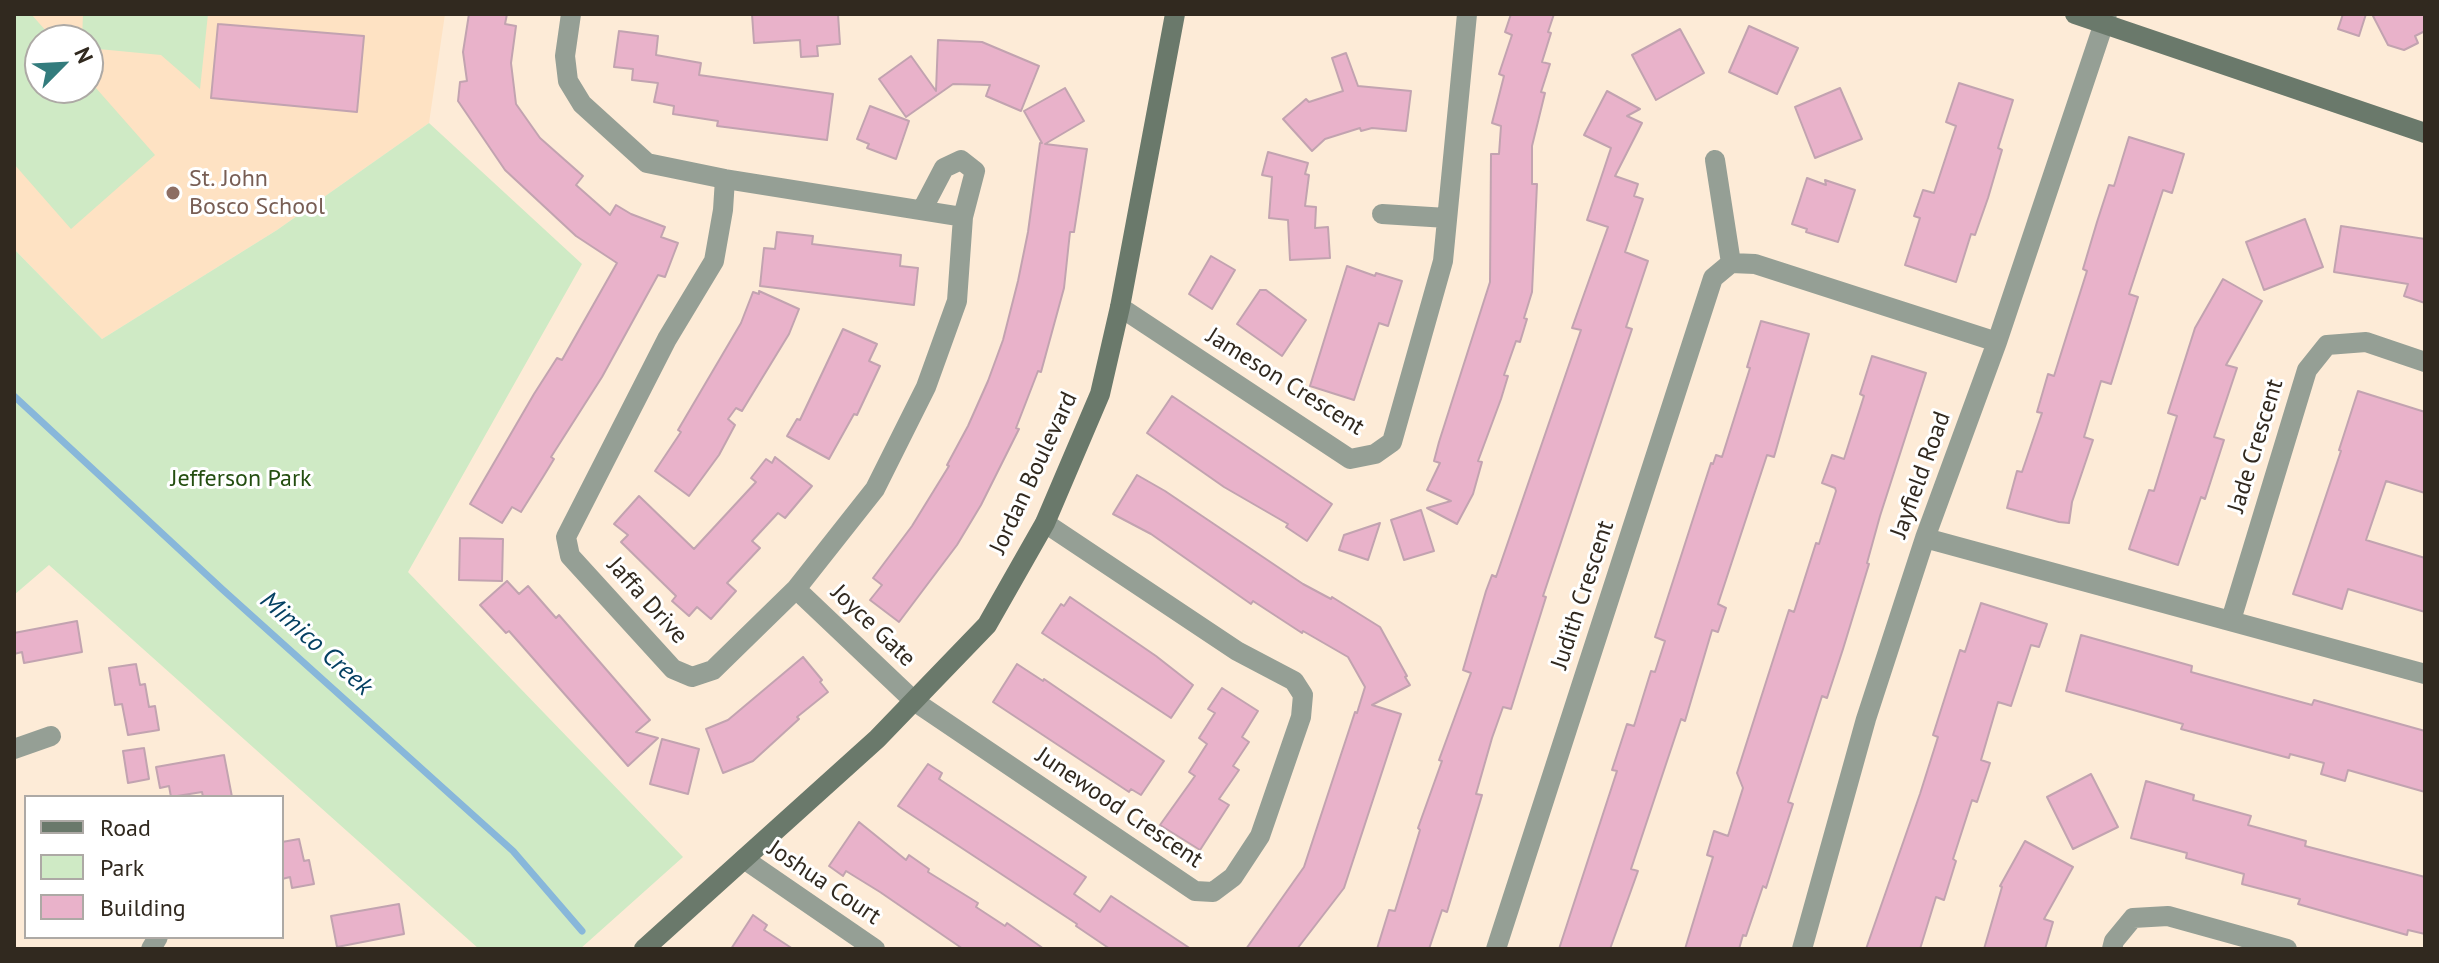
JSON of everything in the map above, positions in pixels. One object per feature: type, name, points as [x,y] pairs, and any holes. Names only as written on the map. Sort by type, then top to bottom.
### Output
[{"type":"street","points":[[571,14],[565,56],[568,81],[582,104],[647,163],[725,179],[963,217]]},
{"type":"street","name":"Jordan Boulevard","points":[[644,949],[877,739],[987,625],[1045,523],[1100,394],[1120,307],[1175,14]]},
{"type":"street","name":"Jameson Crescent","points":[[1120,307],[1350,459],[1375,454],[1392,442],[1443,261],[1467,14]]},
{"type":"street","points":[[2075,14],[2106,18],[2425,133]]},
{"type":"street","name":"Jayfield Road","points":[[1802,949],[1866,719],[1925,538],[1997,342],[2106,18]]},
{"type":"street","name":"Jaffa Drive","points":[[725,179],[714,261],[667,339],[566,537],[570,556],[673,669],[692,677],[713,670],[796,589],[875,489],[926,387],[957,301],[963,217],[975,171],[961,160],[944,168],[922,210]]},
{"type":"street","points":[[1715,160],[1731,263],[1755,264],[1997,342]]},
{"type":"street","points":[[1382,214],[1447,218]]},
{"type":"street","name":"Judith Crescent","points":[[1496,949],[1713,278],[1731,263]]},
{"type":"street","name":"Jade Crescent","points":[[2231,620],[2307,370],[2327,345],[2366,342],[2425,362]]},
{"type":"street","name":"Junewood Crescent","points":[[914,701],[1195,891],[1213,892],[1233,877],[1260,836],[1301,717],[1303,695],[1294,681],[1237,651],[1045,523]]},
{"type":"street","points":[[1925,538],[2425,674]]},
{"type":"street","name":"Joyce Gate","points":[[796,589],[914,701]]},
{"type":"street","points":[[14,749],[51,736]]},
{"type":"street","name":"Joshua Court","points":[[744,859],[875,949]]},
{"type":"street","points":[[2112,949],[2114,941],[2133,918],[2168,916],[2287,949]]},
{"type":"shaded area","name":"St. John Bosco School","points":[[14,14],[445,14],[429,123],[277,230],[102,339],[14,249]]},
{"type":"green space","points":[[14,14],[31,14],[40,24],[24,24],[24,104],[104,104],[104,97],[155,155],[71,229],[14,164]]},
{"type":"green space","points":[[83,14],[208,14],[200,89],[161,55],[104,50],[104,24],[83,24]]},
{"type":"green space","name":"Jefferson Park","points":[[429,123],[582,264],[408,572],[683,857],[580,949],[479,949],[49,565],[14,595],[14,249],[102,339],[277,230]]},
{"type":"building","points":[[469,14],[507,14],[505,24],[516,26],[511,63],[516,104],[540,138],[583,176],[576,185],[610,215],[616,205],[665,227],[661,237],[678,243],[665,277],[658,275],[602,377],[551,457],[554,459],[521,512],[512,507],[502,523],[470,504],[557,358],[562,360],[617,263],[576,236],[505,170],[458,101],[460,82],[467,81],[463,52]]},
{"type":"building","points":[[752,14],[838,14],[840,44],[817,46],[818,56],[801,57],[800,40],[754,43]]},
{"type":"building","points":[[1511,14],[1554,14],[1542,62],[1550,64],[1541,92],[1545,93],[1532,146],[1532,184],[1537,184],[1532,292],[1520,342],[1516,341],[1504,375],[1508,376],[1478,461],[1482,462],[1473,494],[1457,524],[1427,508],[1451,501],[1427,490],[1440,463],[1434,461],[1439,442],[1490,282],[1491,154],[1499,154],[1501,126],[1492,123],[1504,76],[1499,74],[1512,35],[1505,32]]},
{"type":"building","points":[[2343,14],[2366,14],[2359,36],[2338,29]]},
{"type":"building","points":[[2372,14],[2425,14],[2425,31],[2415,36],[2418,43],[2404,50],[2388,45]]},
{"type":"building","points":[[218,24],[364,36],[357,112],[211,98]]},
{"type":"building","points":[[1749,26],[1798,48],[1777,94],[1729,72]]},
{"type":"building","points":[[1680,29],[1704,73],[1656,100],[1632,55]]},
{"type":"building","points":[[619,31],[658,36],[656,55],[701,63],[699,75],[833,94],[827,140],[717,126],[718,121],[673,114],[674,106],[654,102],[658,83],[632,80],[633,69],[614,67]]},
{"type":"building","points":[[938,40],[982,42],[1039,66],[1021,111],[986,96],[990,85],[953,84],[906,117],[879,79],[911,56],[936,91]]},
{"type":"building","points":[[1346,53],[1358,86],[1411,91],[1406,131],[1372,128],[1361,131],[1360,128],[1325,139],[1312,151],[1283,119],[1306,99],[1309,102],[1343,91],[1332,58]]},
{"type":"building","points":[[1959,83],[2013,100],[1998,148],[2002,150],[1988,198],[1975,235],[1971,234],[1956,282],[1905,265],[1920,218],[1914,216],[1923,190],[1934,193],[1956,126],[1946,122]]},
{"type":"building","points":[[1065,88],[1084,121],[1045,144],[1087,149],[1074,232],[1070,232],[1064,288],[1041,372],[1038,371],[1016,428],[1019,429],[981,505],[957,545],[899,622],[870,600],[882,585],[873,578],[912,526],[949,466],[988,381],[1003,340],[1018,281],[1042,143],[1024,111]]},
{"type":"building","points":[[1840,88],[1862,139],[1815,158],[1795,107]]},
{"type":"building","points":[[1607,91],[1640,109],[1627,116],[1642,123],[1615,176],[1638,184],[1634,196],[1643,199],[1625,252],[1648,261],[1626,327],[1632,329],[1543,596],[1546,597],[1511,709],[1503,707],[1492,738],[1476,794],[1482,795],[1447,912],[1442,910],[1429,949],[1377,949],[1389,910],[1395,911],[1420,830],[1418,828],[1442,761],[1439,760],[1471,673],[1463,670],[1486,591],[1492,575],[1496,577],[1581,330],[1572,328],[1608,227],[1587,220],[1611,148],[1584,135]]},
{"type":"building","points":[[870,106],[909,121],[896,159],[867,148],[869,144],[857,139]]},
{"type":"building","points":[[2129,137],[2184,154],[2172,193],[2163,190],[2129,294],[2138,297],[2111,384],[2101,381],[2084,437],[2093,440],[2072,502],[2069,523],[2059,522],[2007,508],[2017,471],[2022,472],[2042,413],[2037,412],[2048,374],[2054,376],[2087,271],[2083,269],[2109,185],[2114,186]]},
{"type":"building","points":[[1268,152],[1308,163],[1305,206],[1316,207],[1315,228],[1328,227],[1330,258],[1290,260],[1288,220],[1269,218],[1272,177],[1262,175]]},
{"type":"building","points":[[1807,178],[1826,185],[1825,180],[1855,190],[1838,242],[1792,224]]},
{"type":"building","points":[[2305,219],[2323,267],[2264,290],[2246,242]]},
{"type":"building","points":[[2341,226],[2425,239],[2425,303],[2404,296],[2408,284],[2334,272]]},
{"type":"building","points":[[777,232],[813,236],[812,244],[901,255],[900,266],[918,268],[914,305],[760,286],[764,248],[775,249]]},
{"type":"building","points":[[1211,256],[1235,270],[1212,309],[1189,294]]},
{"type":"building","points":[[1347,266],[1402,281],[1388,326],[1379,323],[1354,400],[1310,386]]},
{"type":"building","points":[[2223,279],[2262,301],[2226,365],[2237,368],[2214,437],[2224,440],[2205,499],[2201,497],[2178,565],[2129,549],[2149,490],[2154,491],[2177,416],[2168,413],[2195,328]]},
{"type":"building","points":[[1260,290],[1266,290],[1306,320],[1282,356],[1237,324]]},
{"type":"building","points":[[759,291],[799,309],[789,334],[742,411],[736,408],[728,419],[735,425],[719,455],[689,496],[655,471],[681,432],[678,430],[741,323],[753,292],[759,294]]},
{"type":"building","points":[[1761,321],[1809,334],[1774,457],[1767,455],[1718,604],[1726,608],[1718,632],[1712,630],[1685,721],[1681,719],[1631,869],[1638,871],[1610,949],[1559,949],[1617,771],[1612,770],[1627,724],[1634,726],[1651,671],[1655,672],[1665,641],[1655,637],[1711,463],[1716,455],[1722,457]]},
{"type":"building","points":[[843,329],[877,344],[869,361],[880,366],[857,415],[854,414],[829,459],[787,436],[797,419],[800,420]]},
{"type":"building","points":[[1872,356],[1926,373],[1880,516],[1843,649],[1827,698],[1822,696],[1788,802],[1793,804],[1766,888],[1763,886],[1746,936],[1743,935],[1739,949],[1685,949],[1713,857],[1707,855],[1714,831],[1728,836],[1743,788],[1737,773],[1789,610],[1794,612],[1836,491],[1822,483],[1832,455],[1844,459],[1864,396],[1860,394]]},
{"type":"building","points":[[2358,391],[2425,412],[2425,493],[2386,481],[2366,540],[2425,558],[2425,612],[2348,589],[2342,609],[2293,594]]},
{"type":"building","points":[[1172,396],[1332,504],[1307,541],[1286,527],[1288,524],[1224,487],[1147,433]]},
{"type":"building","points":[[775,457],[812,486],[785,518],[778,513],[752,541],[760,548],[727,583],[736,591],[711,619],[697,607],[689,616],[672,601],[676,596],[621,542],[628,535],[614,524],[639,496],[694,549],[756,482],[751,478],[766,459],[772,463]]},
{"type":"building","points":[[1137,475],[1303,584],[1332,597],[1380,627],[1407,676],[1410,685],[1372,705],[1401,714],[1344,888],[1297,949],[1246,949],[1304,867],[1365,687],[1348,657],[1302,633],[1253,601],[1251,604],[1151,534],[1113,514]]},
{"type":"building","points":[[1421,510],[1434,551],[1404,560],[1391,520]]},
{"type":"building","points":[[1380,523],[1368,560],[1339,550],[1344,535]]},
{"type":"building","points":[[460,538],[503,539],[502,581],[459,580]]},
{"type":"building","points":[[507,581],[519,594],[528,586],[556,618],[559,615],[650,720],[636,732],[658,738],[628,766],[509,631],[506,633],[480,605]]},
{"type":"building","points":[[1070,597],[1193,685],[1171,718],[1042,633],[1061,604],[1064,606]]},
{"type":"building","points":[[1981,603],[2047,624],[2039,647],[2031,645],[2011,706],[1998,702],[1981,760],[1990,763],[1977,802],[1972,800],[1944,900],[1936,897],[1920,949],[1866,949],[1938,737],[1933,735],[1960,650],[1965,652]]},
{"type":"building","points":[[77,621],[82,652],[24,663],[22,652],[14,654],[14,633]]},
{"type":"building","points":[[2081,635],[2192,666],[2191,672],[2312,705],[2314,700],[2425,731],[2425,792],[2348,770],[2345,781],[2321,774],[2324,763],[2290,754],[2289,758],[2181,729],[2183,724],[2066,691]]},
{"type":"building","points":[[803,657],[828,692],[797,717],[799,719],[753,761],[723,773],[706,729],[728,720]]},
{"type":"building","points":[[136,664],[140,685],[145,684],[149,707],[155,706],[159,730],[128,735],[122,704],[115,705],[109,668]]},
{"type":"building","points":[[1017,664],[1164,761],[1141,795],[1131,789],[1129,792],[993,702]]},
{"type":"building","points":[[1222,688],[1258,711],[1242,737],[1249,742],[1233,766],[1239,770],[1219,799],[1229,805],[1200,850],[1160,825],[1195,776],[1189,772],[1207,744],[1199,738],[1215,713],[1208,709]]},
{"type":"building","points":[[662,739],[699,749],[688,794],[650,784]]},
{"type":"building","points":[[144,748],[149,779],[128,783],[123,751]]},
{"type":"building","points":[[224,755],[232,795],[203,795],[202,792],[171,795],[169,786],[160,788],[156,767]]},
{"type":"building","points":[[928,764],[942,773],[939,779],[1086,877],[1074,894],[1100,912],[1111,896],[1191,949],[1110,949],[898,806]]},
{"type":"building","points":[[2091,774],[2118,827],[2073,849],[2047,797]]},
{"type":"building","points":[[2146,781],[2194,795],[2193,800],[2251,816],[2248,825],[2306,841],[2305,846],[2425,877],[2425,934],[2408,930],[2407,935],[2298,904],[2300,899],[2242,884],[2244,874],[2186,858],[2187,853],[2131,838]]},
{"type":"building","points":[[859,822],[906,860],[909,855],[929,869],[928,872],[978,903],[976,907],[1005,926],[1007,923],[1044,949],[963,949],[846,871],[843,876],[829,866]]},
{"type":"building","points":[[299,839],[304,861],[309,860],[314,884],[292,888],[290,877],[284,878],[284,842]]},
{"type":"building","points":[[2025,841],[2073,867],[2044,919],[2053,922],[2045,949],[1984,949],[2000,886]]},
{"type":"building","points":[[399,904],[404,934],[337,947],[331,916]]},
{"type":"building","points":[[753,915],[767,925],[764,930],[793,949],[731,949]]},
{"type":"waterway","name":"Mimico Creek","points":[[14,396],[222,589],[513,851],[582,931]]},
{"type":"place","name":"St. John Bosco School","points":[[173,193]]}]
